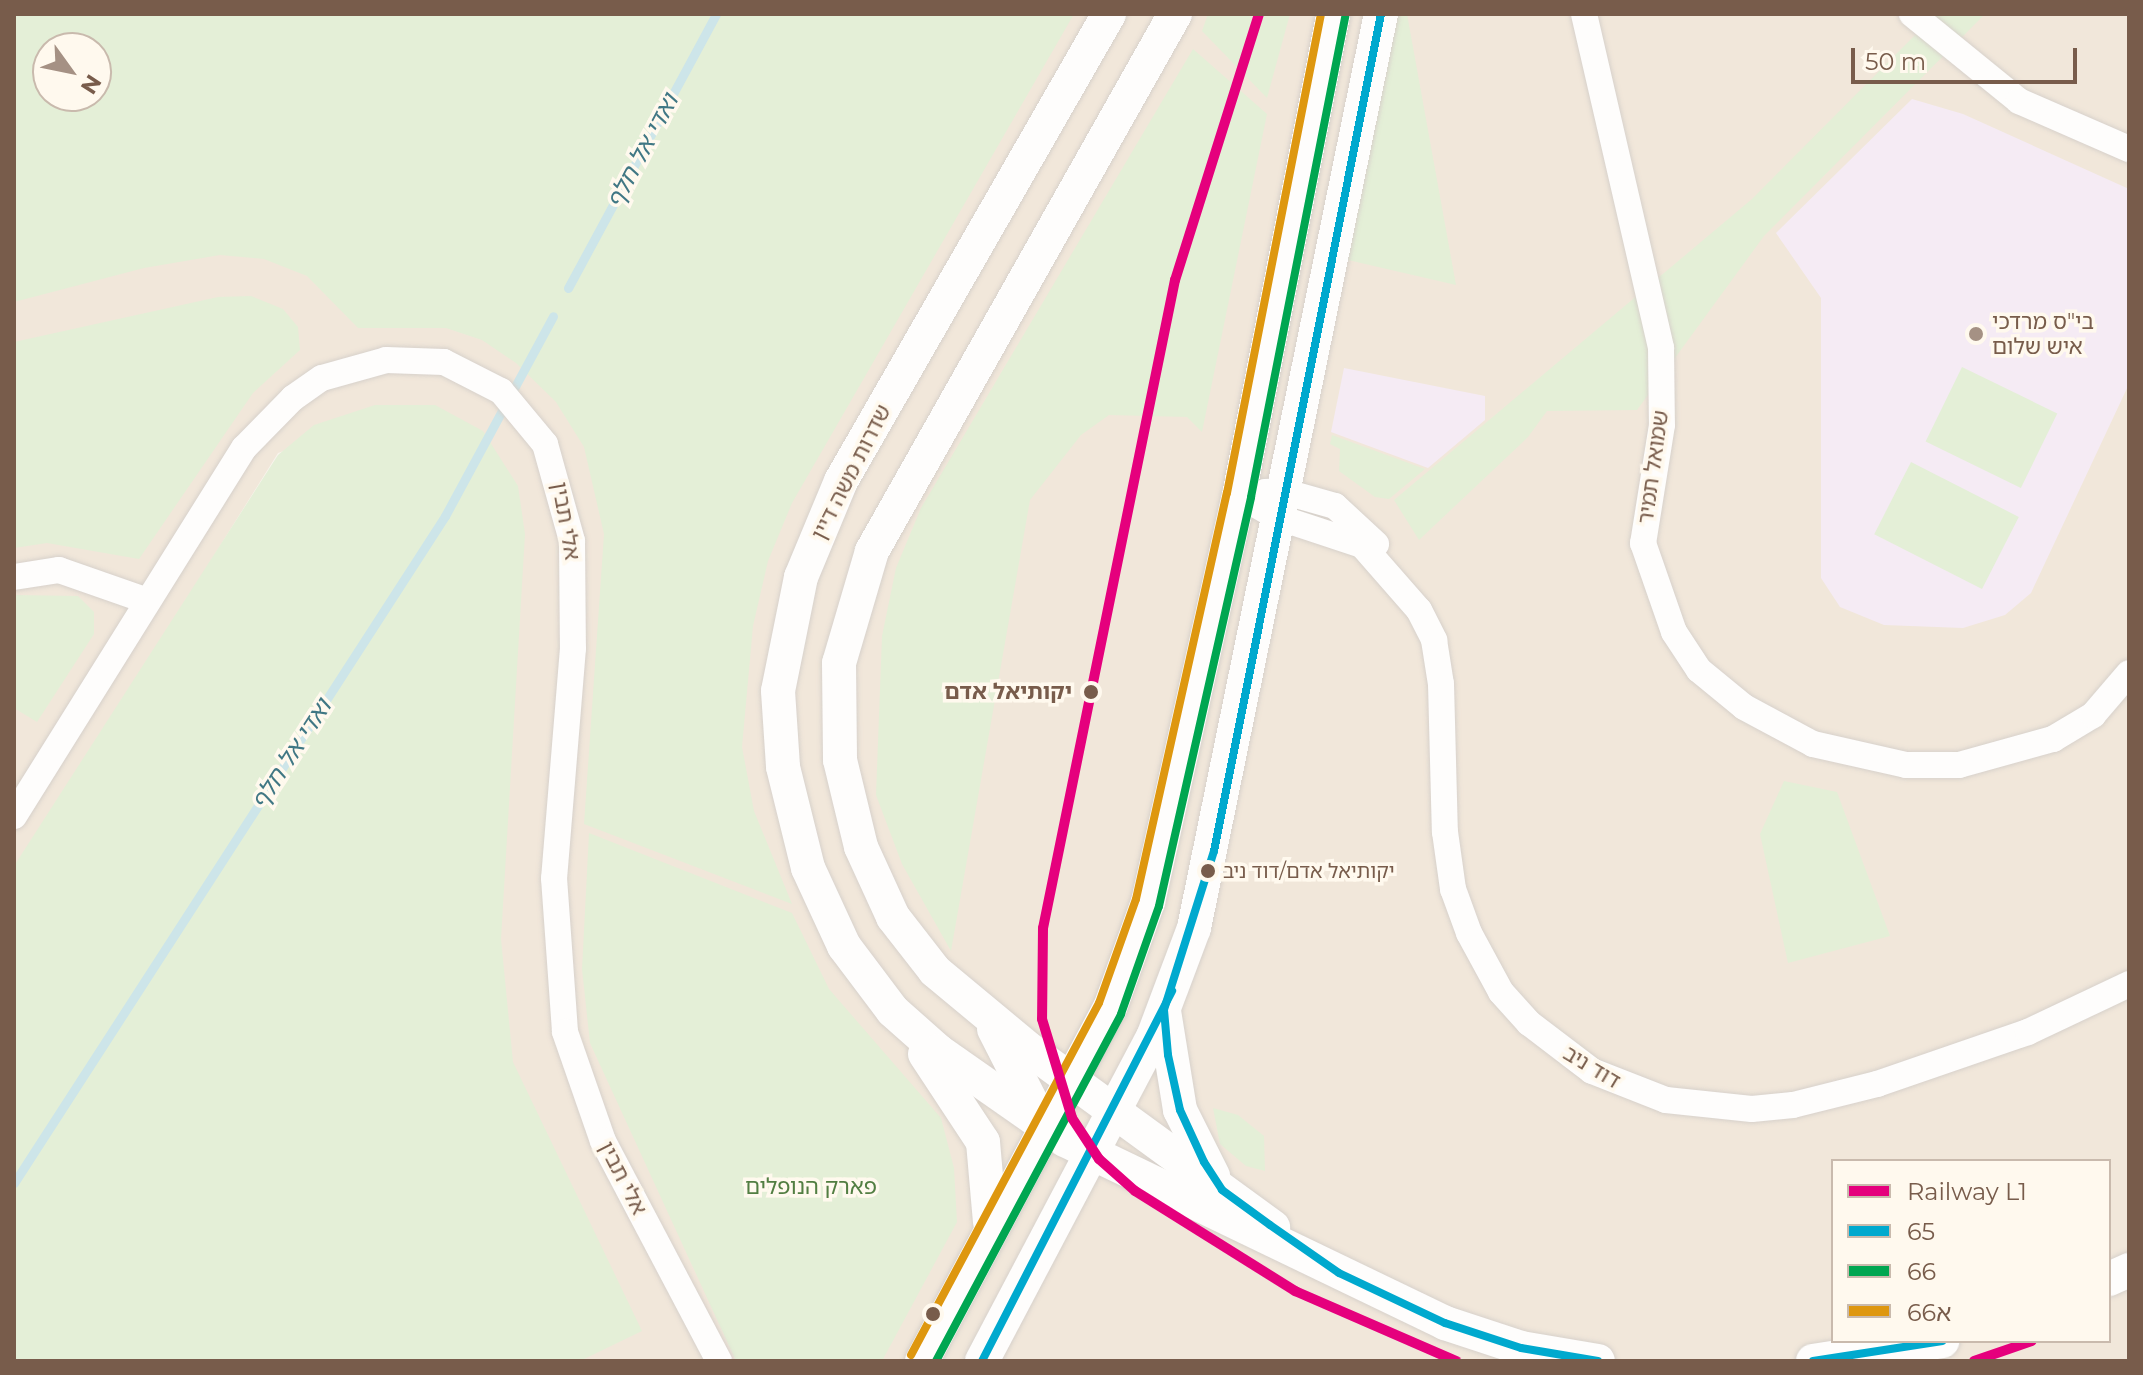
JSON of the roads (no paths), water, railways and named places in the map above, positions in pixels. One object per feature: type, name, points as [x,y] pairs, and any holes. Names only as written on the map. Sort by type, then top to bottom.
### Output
[{"type":"street","name":"שדרות משה דיין","points":[[1109,14],[841,481],[789,616],[778,691],[792,820],[844,946],[889,1006],[938,1051],[1044,1127],[1100,1134],[1222,1190],[1339,1273]]},
{"type":"street","points":[[1100,1134],[1070,1080],[989,1019],[913,945],[861,847],[837,724],[845,629],[893,508],[1175,14]]},
{"type":"street","points":[[922,1361],[1110,1008],[1148,902],[1239,495],[1333,14]]},
{"type":"street","points":[[982,1361],[1164,1010],[1214,851],[1280,504],[1381,14]]},
{"type":"street","name":"שמואל תמיר","points":[[1584,14],[1661,348],[1662,425],[1643,543],[1674,632],[1699,670],[1744,707],[1813,744],[1906,765],[1959,765],[2053,739],[2093,715],[2129,673]]},
{"type":"street","points":[[1912,14],[2019,101],[2129,149]]},
{"type":"street","name":"אלי תבין","points":[[14,816],[244,448],[322,378],[386,360],[444,362],[501,391],[528,416],[557,471],[576,589],[554,878],[565,1032],[603,1141],[719,1361]]},
{"type":"street","name":"דוד ניב","points":[[1239,495],[1280,504],[1347,537],[1389,568],[1434,640],[1453,889],[1483,962],[1501,992],[1552,1043],[1628,1089],[1706,1106],[1793,1105],[1977,1050],[2129,984]]},
{"type":"street","points":[[14,577],[59,570],[148,601]]},
{"type":"street","points":[[889,1006],[978,1128],[990,1162],[990,1229]]},
{"type":"street","points":[[1164,1010],[1180,1110],[1222,1190]]},
{"type":"street","points":[[989,1019],[1044,1127],[1068,1193]]},
{"type":"street","name":"שדרות משה דיין","points":[[1100,1134],[1132,1176],[1445,1323],[1521,1348],[1598,1361]]},
{"type":"street","points":[[1813,1361],[1934,1349]]},
{"type":"waterway","name":"ואדי אל חלף","points":[[568,288],[716,14]]},
{"type":"waterway","name":"ואדי אל חלף","points":[[14,1183],[445,516],[553,316]]},
{"type":"rail line","name":"L1","points":[[1259,14],[1175,280],[1043,928],[1042,1019],[1072,1118],[1099,1159],[1135,1191],[1295,1291],[1456,1361]]},
{"type":"rail line","name":"L1","points":[[1974,1361],[2026,1343]]},
{"type":"place","name":"בי\"ס מרדכי איש שלום","points":[[1976,334]]},
{"type":"place","name":"יקותיאל אדם","points":[[1091,692]]},
{"type":"place","name":"יקותיאל אדם/דוד ניב","points":[[1208,871]]},
{"type":"park label","name":"פארק הנופלים","points":[[811,1187]]}]
